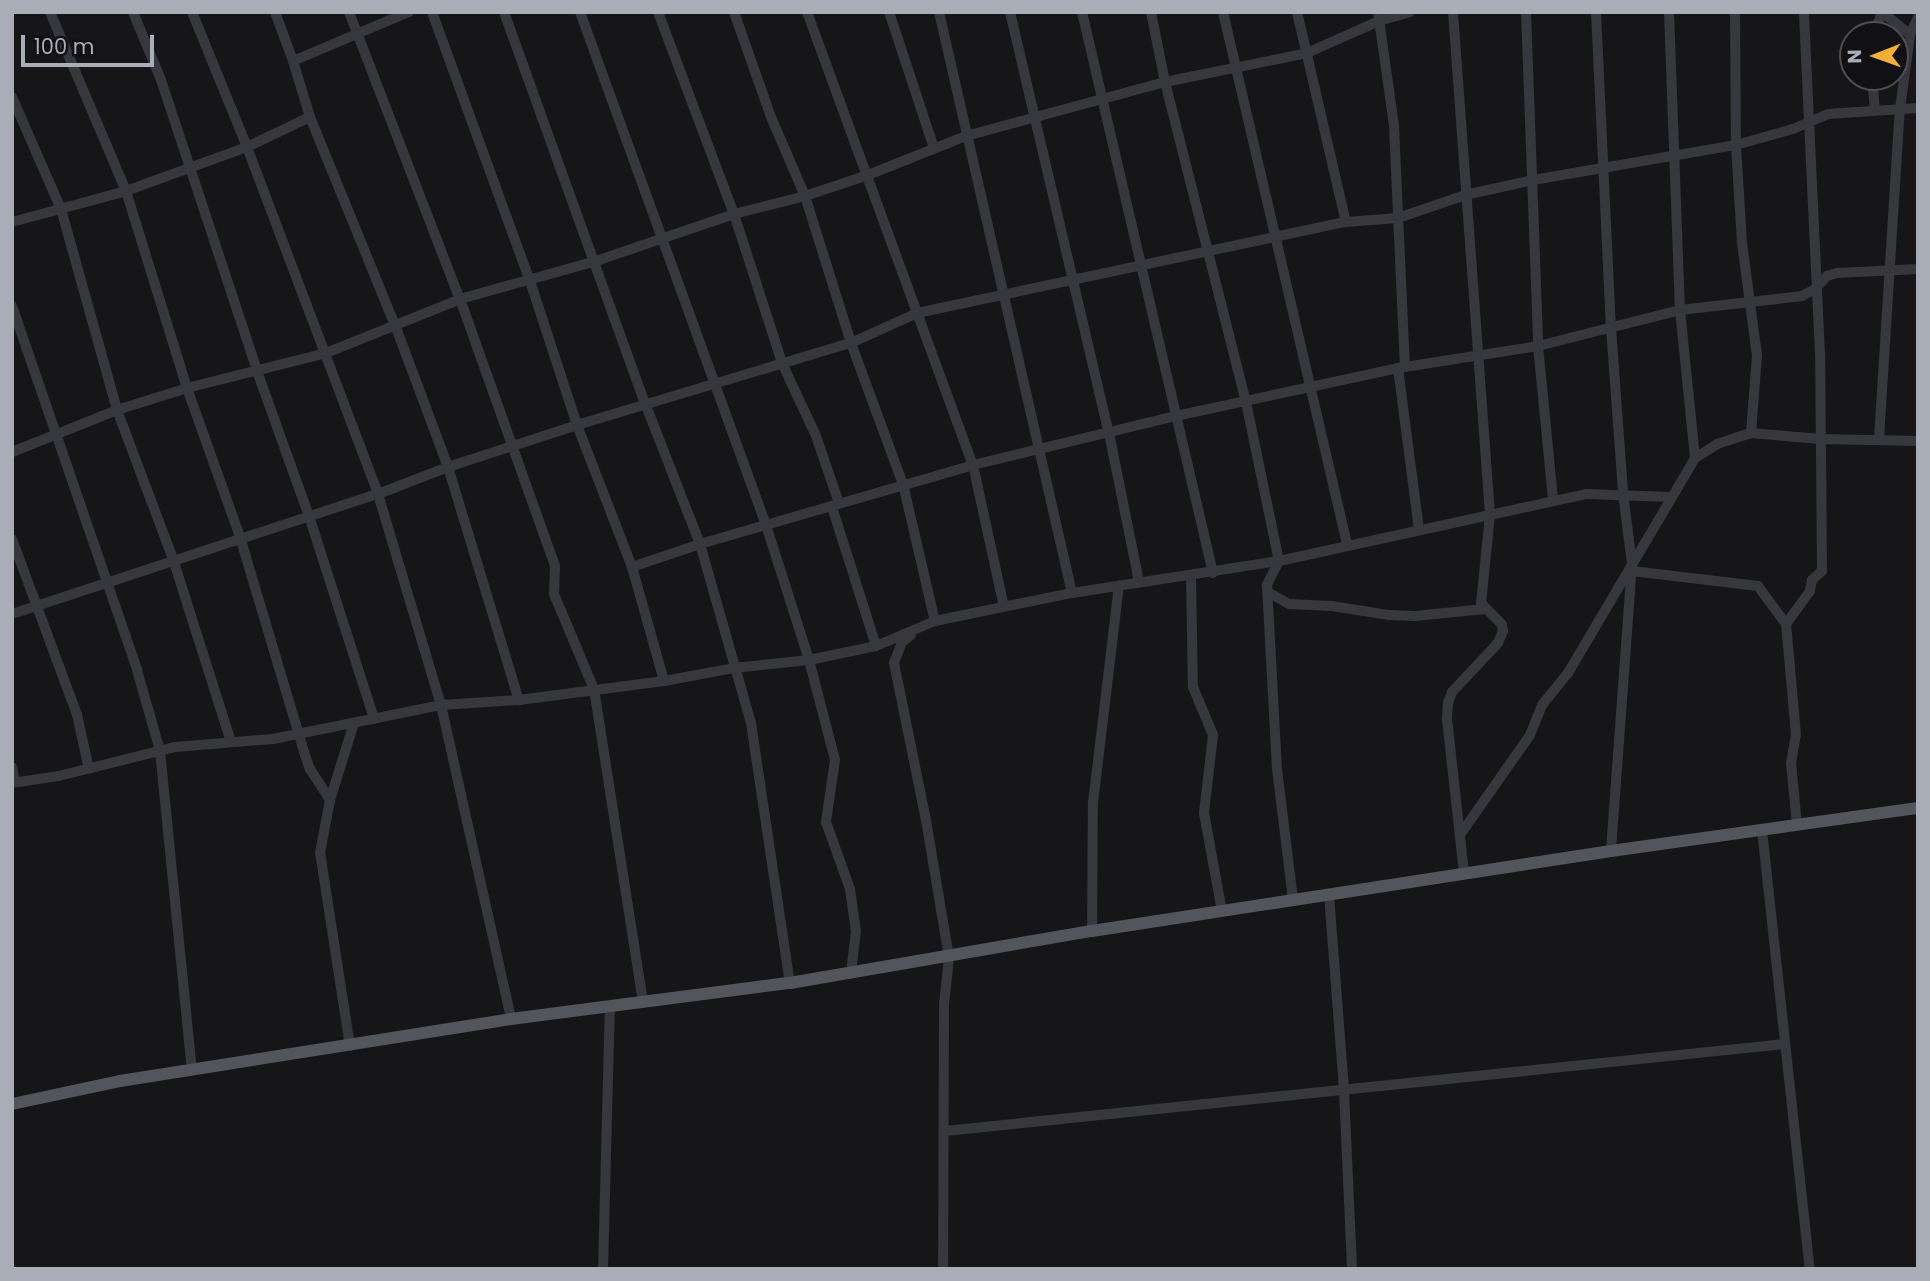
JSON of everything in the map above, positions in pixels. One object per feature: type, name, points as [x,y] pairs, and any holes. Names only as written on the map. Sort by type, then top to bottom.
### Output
[{"type":"main road","points":[[12,1104],[192,1070],[511,1019],[790,983],[949,958],[1092,931],[1611,851],[1918,808]]},
{"type":"street","points":[[50,12],[126,191],[187,388],[240,537],[310,769],[330,800]]},
{"type":"street","points":[[134,12],[161,80],[257,371],[309,516],[374,719]]},
{"type":"street","points":[[192,12],[247,148],[378,494],[441,705],[511,1019]]},
{"type":"street","points":[[275,12],[293,61],[300,93],[395,325],[448,467],[519,700]]},
{"type":"street","points":[[349,12],[460,299],[555,566],[554,594],[594,689],[643,1001]]},
{"type":"street","points":[[293,61],[409,12]]},
{"type":"street","points":[[432,12],[529,278],[577,425],[632,568],[663,681]]},
{"type":"street","points":[[504,12],[645,403],[700,544],[751,723],[790,983]]},
{"type":"street","points":[[580,12],[665,239],[766,525],[809,660],[835,760],[826,822],[850,889],[856,931],[851,973]]},
{"type":"street","points":[[658,12],[734,214],[782,363],[816,436],[876,646]]},
{"type":"street","points":[[734,12],[771,117],[805,196],[851,344],[903,484],[935,621]]},
{"type":"street","points":[[807,12],[973,464],[1004,607]]},
{"type":"street","points":[[939,12],[1072,593]]},
{"type":"street","points":[[1010,12],[1109,433],[1139,582]]},
{"type":"street","points":[[1082,12],[1213,573]]},
{"type":"street","points":[[1151,12],[1165,82],[1246,402],[1279,561],[1269,577],[1268,592],[1277,769],[1293,900]]},
{"type":"street","points":[[1223,12],[1347,544]]},
{"type":"street","points":[[1297,12],[1346,222]]},
{"type":"street","points":[[12,452],[117,410],[187,388],[326,353],[460,299],[596,261],[734,214],[805,196],[868,175],[966,135],[1165,82],[1307,53],[1378,17],[1410,12]]},
{"type":"street","points":[[1453,12],[1490,515],[1481,603],[1502,625],[1502,638],[1452,692],[1448,703],[1447,719],[1464,874]]},
{"type":"street","points":[[1526,12],[1538,346],[1553,500]]},
{"type":"street","points":[[1596,12],[1611,328],[1623,493],[1632,568],[1611,851]]},
{"type":"street","points":[[1669,12],[1672,158],[1680,310],[1695,458]]},
{"type":"street","points":[[1735,12],[1736,145],[1748,303],[1757,356],[1751,433]]},
{"type":"street","points":[[1786,625],[1810,591],[1812,580],[1822,571],[1820,439],[1804,12]]},
{"type":"street","points":[[1882,12],[1910,35]]},
{"type":"street","points":[[891,13],[934,148]]},
{"type":"street","points":[[1378,17],[1394,126],[1402,368],[1419,529]]},
{"type":"street","points":[[1880,439],[1900,109],[1910,35],[1918,17]]},
{"type":"street","points":[[1873,91],[1875,110]]},
{"type":"street","points":[[12,97],[61,209],[117,410],[173,559],[230,742]]},
{"type":"street","points":[[12,614],[645,403],[851,344],[917,313],[1346,222],[1398,218],[1465,195],[1534,180],[1736,145],[1828,114],[1918,108]]},
{"type":"street","points":[[12,222],[126,191],[247,148],[310,117]]},
{"type":"street","points":[[632,568],[700,544],[973,464],[1176,416],[1402,368],[1538,346],[1680,310],[1801,296],[1815,289],[1827,276],[1837,273],[1918,269]]},
{"type":"street","points":[[12,306],[140,680],[160,751],[192,1070]]},
{"type":"street","points":[[1460,835],[1530,736],[1542,705],[1568,673],[1695,458],[1717,444],[1751,433],[1820,439],[1918,440]]},
{"type":"street","points":[[12,766],[14,782],[89,769],[160,751],[299,734],[441,705],[519,700],[663,681],[734,668],[809,660],[876,646],[935,621],[1072,593],[1191,577],[1279,561],[1553,500],[1586,494],[1623,493],[1670,497]]},
{"type":"street","points":[[12,539],[39,606],[77,715],[89,769]]},
{"type":"street","points":[[1632,568],[1758,586],[1786,625],[1797,735],[1791,763],[1797,825]]},
{"type":"street","points":[[1191,577],[1193,687],[1213,735],[1204,813],[1222,911]]},
{"type":"street","points":[[1092,931],[1093,803],[1119,586]]},
{"type":"street","points":[[1268,592],[1289,604],[1332,606],[1390,615],[1415,616],[1485,609]]},
{"type":"street","points":[[922,626],[902,642],[894,663],[926,820],[949,958],[944,1004],[943,1269]]},
{"type":"street","points":[[350,1046],[320,853],[330,800],[354,723]]},
{"type":"street","points":[[1762,830],[1810,1269]]},
{"type":"street","points":[[1329,895],[1352,1269]]},
{"type":"street","points":[[603,1269],[610,1006]]},
{"type":"street","points":[[945,1132],[1785,1044]]}]
